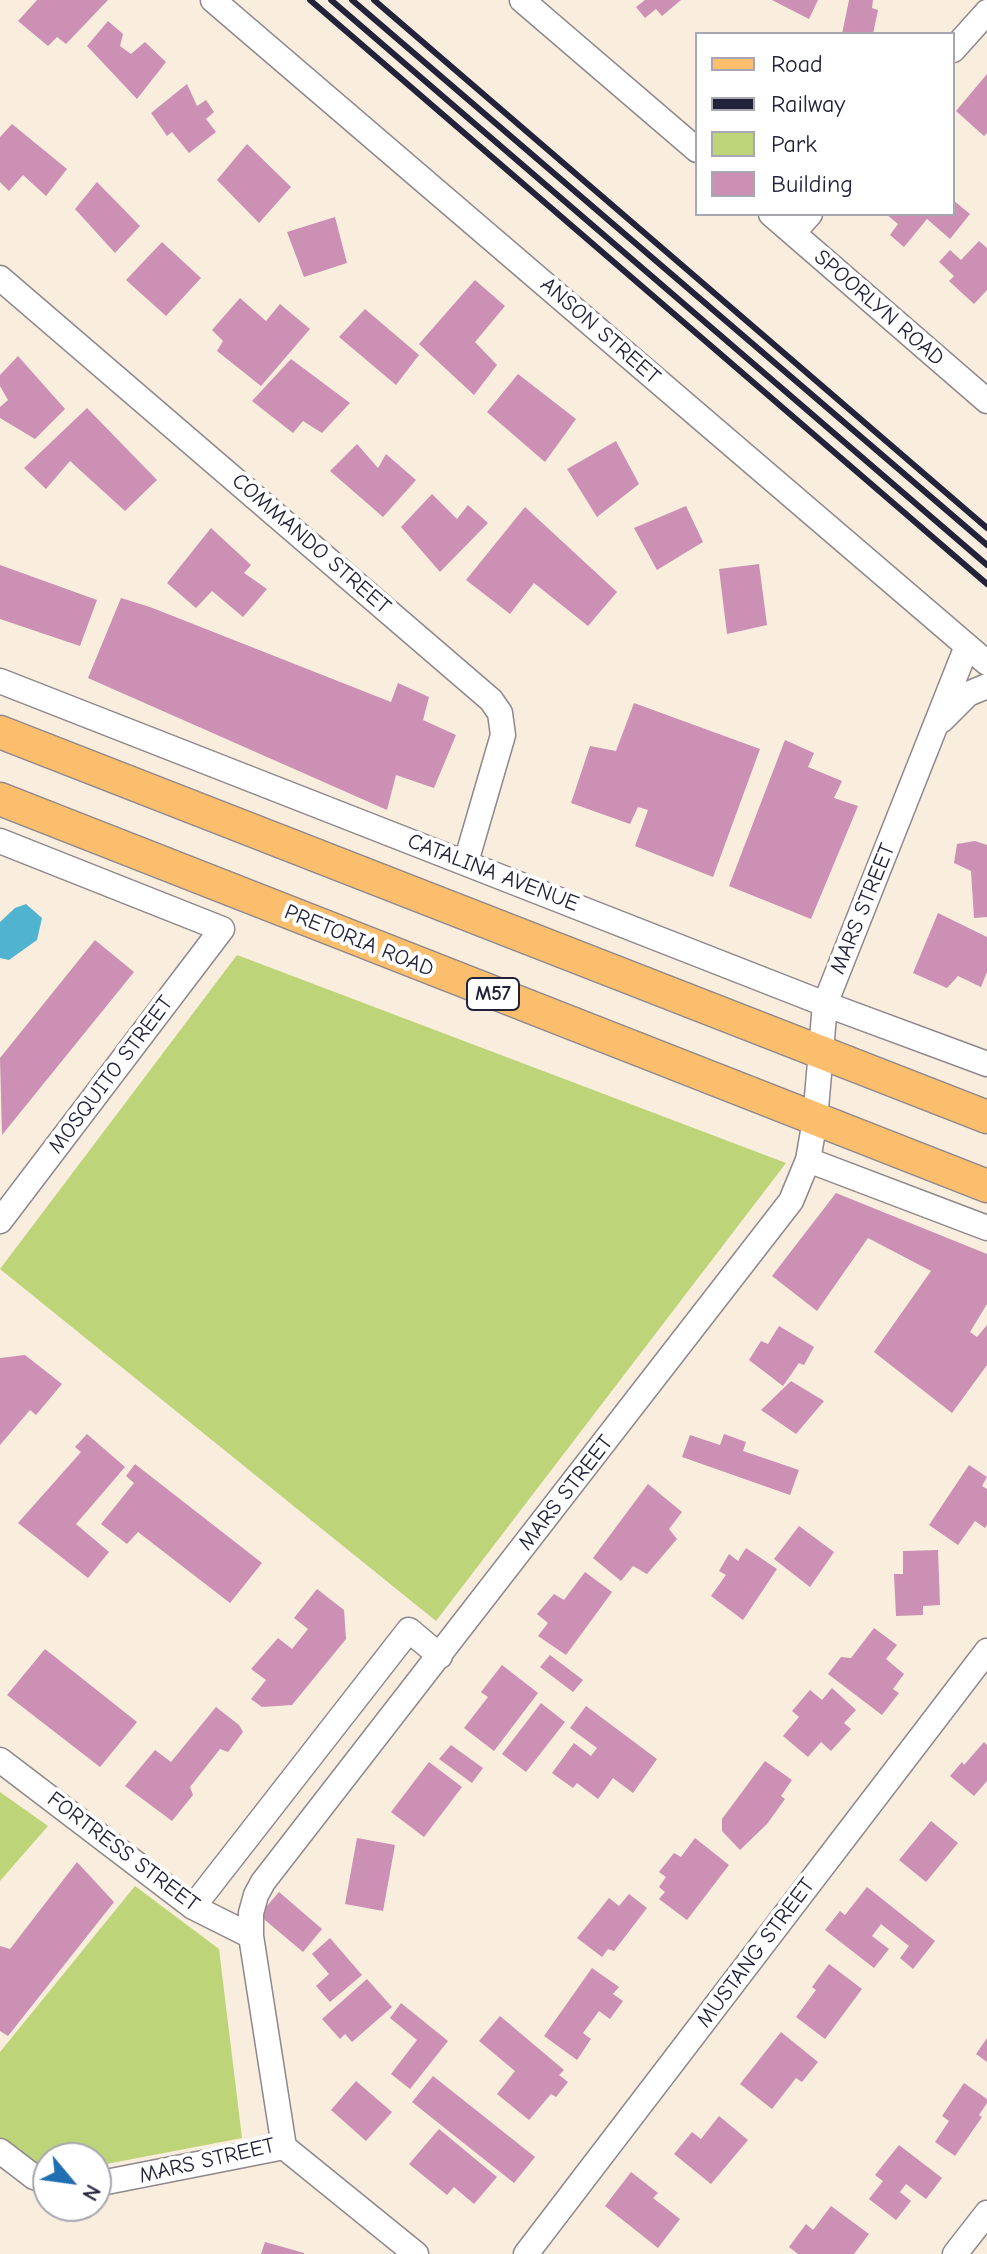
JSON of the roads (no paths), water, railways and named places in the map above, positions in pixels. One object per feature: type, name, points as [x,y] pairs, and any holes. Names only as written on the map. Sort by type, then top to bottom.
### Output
[{"type":"main road","points":[[0,732],[987,1117]]},
{"type":"main road","name":"PRETORIA ROAD","points":[[0,799],[987,1186]]},
{"type":"street","name":"ANSON STREET","points":[[213,0],[987,663]]},
{"type":"street","points":[[522,0],[695,148]]},
{"type":"street","points":[[955,48],[987,9],[980,0]]},
{"type":"street","name":"SPOORLYN ROAD","points":[[773,216],[987,401]]},
{"type":"street","points":[[793,233],[808,216]]},
{"type":"street","name":"COMMANDO STREET","points":[[0,278],[491,700],[500,713],[503,735],[466,862]]},
{"type":"street","name":"MARS STREET","points":[[112,2181],[284,2147],[251,1936],[251,1913],[263,1882],[791,1201],[808,1160],[815,1120],[825,1004],[967,646]]},
{"type":"street","name":"CATALINA AVENUE","points":[[0,681],[825,1004],[987,1064]]},
{"type":"street","points":[[934,729],[968,694],[987,686]]},
{"type":"street","name":"MOSQUITO STREET","points":[[0,841],[222,929],[0,1221]]},
{"type":"street","points":[[808,1160],[987,1228]]},
{"type":"street","points":[[193,1907],[409,1630],[440,1656]]},
{"type":"street","name":"MUSTANG STREET","points":[[526,2254],[987,1651]]},
{"type":"street","name":"FORTRESS STREET","points":[[0,1760],[193,1907],[251,1936]]},
{"type":"street","points":[[284,2147],[416,2254]]},
{"type":"street","points":[[0,2151],[32,2174]]},
{"type":"street","points":[[955,2254],[987,2213]]},
{"type":"water","points":[[26,904],[42,918],[37,940],[9,960],[0,958],[0,922],[15,908]]},
{"type":"railway","points":[[310,0],[987,584]]},
{"type":"railway","points":[[331,0],[987,565]]},
{"type":"railway","points":[[352,0],[987,545]]},
{"type":"railway","points":[[374,0],[987,528]]}]
